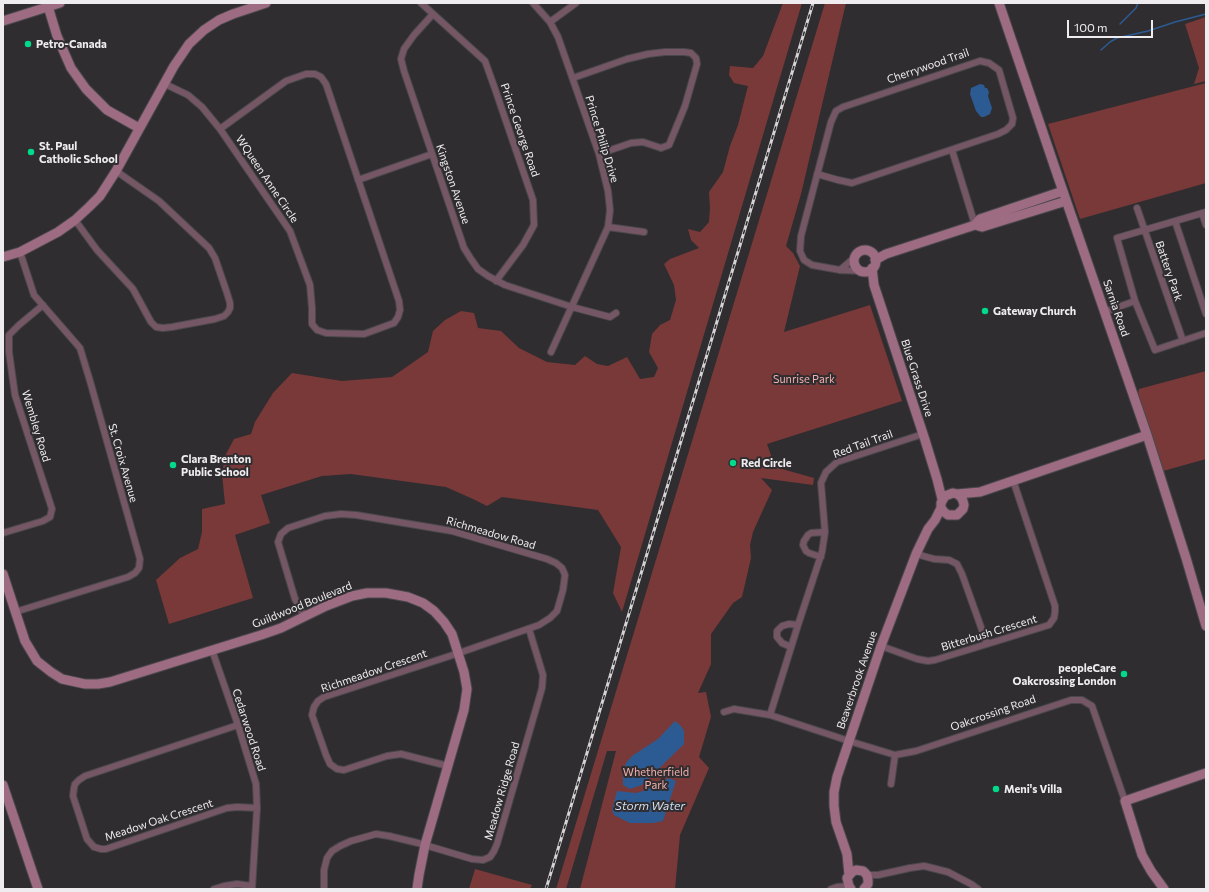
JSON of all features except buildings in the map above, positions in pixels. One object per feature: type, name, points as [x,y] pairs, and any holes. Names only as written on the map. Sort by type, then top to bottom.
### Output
[{"type":"street","points":[[3,21],[47,5],[60,3]]},
{"type":"street","points":[[3,257],[20,252],[58,232],[75,220],[100,196],[189,44],[204,30],[219,20],[266,3]]},
{"type":"street","name":"Prince George Road","points":[[421,3],[485,61],[533,200],[534,225],[523,245],[496,281]]},
{"type":"street","name":"Prince Philip Drive","points":[[533,3],[550,22],[558,37],[599,154],[608,191],[610,210],[608,227],[551,352]]},
{"type":"street","points":[[550,22],[576,3]]},
{"type":"street","name":"Sarnia Road","points":[[999,3],[1147,435],[1186,558],[1205,624],[1206,636]]},
{"type":"street","points":[[47,5],[57,36],[71,68],[86,89],[107,110],[139,128]]},
{"type":"street","name":"Kingston Avenue","points":[[433,14],[414,35],[404,49],[402,59],[404,71],[464,248],[478,269],[505,285],[572,307],[610,317],[616,313]]},
{"type":"street","points":[[573,78],[627,59],[648,54],[684,52],[691,53],[696,58],[697,64],[685,106],[669,144],[661,148],[643,142],[630,143],[599,154]]},
{"type":"street","name":"Cherrywood Trail","points":[[817,174],[852,183],[952,150],[1006,130],[1012,124],[1013,118],[999,70],[989,64],[980,62],[836,111],[831,122],[817,174],[801,236],[800,251],[804,260],[812,265],[840,270],[862,271]]},
{"type":"street","name":"WQueen Anne Circle","points":[[306,74],[315,74],[321,77],[326,84],[358,180],[399,301],[400,310],[394,323],[364,334],[326,333],[317,330],[312,324],[310,285],[290,231],[220,129],[286,81],[306,74]]},
{"type":"street","points":[[165,84],[188,95],[202,107],[220,129]]},
{"type":"street","points":[[952,150],[975,224],[982,227],[1066,201]]},
{"type":"street","points":[[358,180],[432,154]]},
{"type":"street","points":[[75,220],[97,250],[133,289],[151,322],[156,327],[172,328],[215,319],[224,316],[228,312],[230,303],[215,258],[209,248],[159,201],[116,171]]},
{"type":"street","points":[[854,258],[855,266],[862,271],[868,271],[873,261],[886,254],[975,224],[980,219],[1063,191]]},
{"type":"street","name":"Battery Park","points":[[1137,208],[1182,341]]},
{"type":"street","points":[[1206,225],[1204,212],[1117,238],[1136,301],[1155,350],[1206,333]]},
{"type":"street","points":[[1175,221],[1206,314]]},
{"type":"street","points":[[608,227],[644,232]]},
{"type":"street","points":[[840,270],[862,250],[866,250],[873,261]]},
{"type":"street","name":"St. Croix Avenue","points":[[15,612],[128,577],[135,573],[139,568],[140,559],[80,348],[34,295],[20,252]]},
{"type":"street","name":"Blue Grass Drive","points":[[873,261],[874,285],[938,480],[942,503]]},
{"type":"street","name":"Blue Grass Drive","points":[[862,271],[874,285]]},
{"type":"street","points":[[1104,312],[1136,301]]},
{"type":"street","name":"Wembley Road","points":[[3,533],[43,521],[50,517],[52,510],[15,396],[9,352],[9,335],[43,305]]},
{"type":"street","name":"Red Tail Trail","points":[[770,715],[824,545],[825,532],[821,483],[826,472],[837,462],[923,434]]},
{"type":"street","points":[[948,515],[944,512],[942,503],[948,494],[980,492],[1147,435]]},
{"type":"street","points":[[938,480],[961,497],[964,505]]},
{"type":"street","name":"Bitterbush Crescent","points":[[881,646],[917,660],[928,661],[1049,625],[1054,618],[1055,606],[1013,480]]},
{"type":"street","points":[[935,520],[948,515],[957,515],[963,509],[964,505],[980,492]]},
{"type":"street","name":"Beaverbrook Avenue","points":[[849,882],[847,854],[836,822],[834,806],[834,792],[837,777],[881,646],[916,554],[928,530],[935,520],[942,503]]},
{"type":"street","name":"Richmeadow Road","points":[[304,617],[295,598],[278,542],[281,534],[288,528],[324,516],[341,514],[356,515],[452,531],[547,559],[556,563],[562,568],[564,575],[557,611],[550,618],[529,629],[459,653]]},
{"type":"street","points":[[821,557],[809,553],[803,546],[804,541],[811,533],[825,532]]},
{"type":"street","points":[[916,554],[934,559],[949,560],[957,564],[987,644]]},
{"type":"street","name":"Guildwood Boulevard","points":[[3,574],[25,641],[36,661],[62,679],[85,684],[110,682],[261,635],[352,596],[367,593],[386,593],[423,603],[434,611],[452,634],[459,653],[467,689],[466,700],[425,845],[418,875],[417,889]]},
{"type":"street","points":[[791,647],[782,643],[777,637],[777,631],[782,626],[789,624],[798,625]]},
{"type":"street","name":"Meadow Ridge Road","points":[[324,889],[324,870],[327,858],[332,851],[351,841],[376,834],[425,845],[472,859],[483,860],[490,857],[494,852],[498,844],[542,688],[543,675],[529,629]]},
{"type":"street","name":"Cedarwood Road","points":[[212,650],[238,725],[256,784],[252,887]]},
{"type":"street","name":"Richmeadow Crescent","points":[[448,766],[401,754],[387,756],[344,770],[337,769],[330,764],[312,714],[318,701],[324,697],[459,653]]},
{"type":"street","name":"Oakcrossing Road","points":[[724,712],[734,709],[770,715],[895,755],[916,752],[1071,700],[1082,700],[1092,706],[1142,854],[1151,871],[1164,889]]},
{"type":"street","name":"Meadow Oak Crescent","points":[[238,725],[85,776],[75,784],[73,792],[87,839],[94,847],[101,849],[106,849],[227,808],[256,808]]},
{"type":"street","points":[[892,784],[895,755]]},
{"type":"street","points":[[1125,801],[1206,773]]},
{"type":"street","points":[[3,785],[38,889]]},
{"type":"street","name":"Beaverbrook Avenue","points":[[847,854],[865,880]]},
{"type":"street","points":[[865,880],[878,875],[924,866],[948,872],[978,889]]},
{"type":"street","points":[[834,888],[849,882],[852,872],[856,870],[865,880]]},
{"type":"street","points":[[865,880],[878,875]]},
{"type":"street","points":[[214,889],[237,884],[252,887]]},
{"type":"green space","points":[[783,3],[802,3],[622,612],[613,593],[621,547],[598,510],[502,497],[487,506],[446,487],[351,474],[322,476],[261,495],[270,523],[235,535],[253,598],[169,624],[156,580],[180,558],[198,549],[202,532],[202,509],[225,504],[222,474],[225,456],[234,439],[251,434],[255,422],[273,393],[292,373],[342,381],[392,377],[428,352],[433,331],[445,320],[461,311],[474,313],[478,328],[501,331],[519,348],[547,362],[575,365],[585,356],[597,364],[608,366],[627,357],[640,379],[654,377],[658,368],[649,352],[652,334],[660,325],[670,320],[676,300],[674,285],[664,264],[670,259],[699,248],[691,240],[688,229],[700,232],[709,222],[709,192],[723,172],[730,146],[738,125],[748,86],[734,83],[729,75],[730,66],[753,68],[763,56]]},
{"type":"green space","points":[[825,3],[846,3],[801,194],[786,246],[793,253],[800,266],[784,332],[870,305],[902,401],[767,444],[775,467],[814,478],[813,485],[761,478],[772,490],[753,532],[750,545],[751,558],[742,597],[733,603],[711,634],[711,664],[698,693],[706,692],[711,717],[699,757],[709,768],[680,835],[675,889],[580,889],[616,751],[607,751],[566,889],[556,889]]},
{"type":"green space","points":[[1206,17],[1206,81],[1194,84],[1199,68],[1185,24]]},
{"type":"green space","points":[[1206,83],[1206,183],[1080,219],[1048,124]]},
{"type":"green space","points":[[1206,371],[1206,459],[1163,471],[1138,393],[1139,389]]},
{"type":"green space","points":[[475,869],[532,885],[530,889],[469,889]]},
{"type":"water","points":[[980,84],[984,85],[989,92],[988,96],[992,108],[990,114],[984,117],[981,117],[976,111],[970,94],[971,88]]},
{"type":"water","name":"Storm Water","points":[[675,721],[684,731],[684,744],[642,785],[630,789],[623,785],[623,776],[626,763],[632,756],[658,739]]},
{"type":"water","name":"Storm Water","points":[[669,778],[676,781],[663,821],[653,823],[630,823],[614,815],[612,810],[617,791],[636,793],[643,791],[650,785]]},
{"type":"waterway","points":[[1120,24],[1136,8],[1138,3]]},
{"type":"waterway","points":[[1101,50],[1117,38],[1148,31],[1206,14]]},
{"type":"railway","points":[[546,889],[813,3]]},
{"type":"place","name":"Petro-Canada","points":[[28,44]]},
{"type":"place","name":"St. Paul Catholic School","points":[[31,152]]},
{"type":"place","name":"Gateway Church","points":[[985,311]]},
{"type":"place","name":"Red Circle","points":[[733,463]]},
{"type":"place","name":"Clara Brenton Public School","points":[[173,465]]},
{"type":"place","name":"peopleCare Oakcrossing London","points":[[1124,674]]},
{"type":"place","name":"Meni's Villa","points":[[996,789]]},
{"type":"park label","name":"Sunrise Park","points":[[804,379]]},
{"type":"park label","name":"Whetherfield Park","points":[[656,778]]}]
